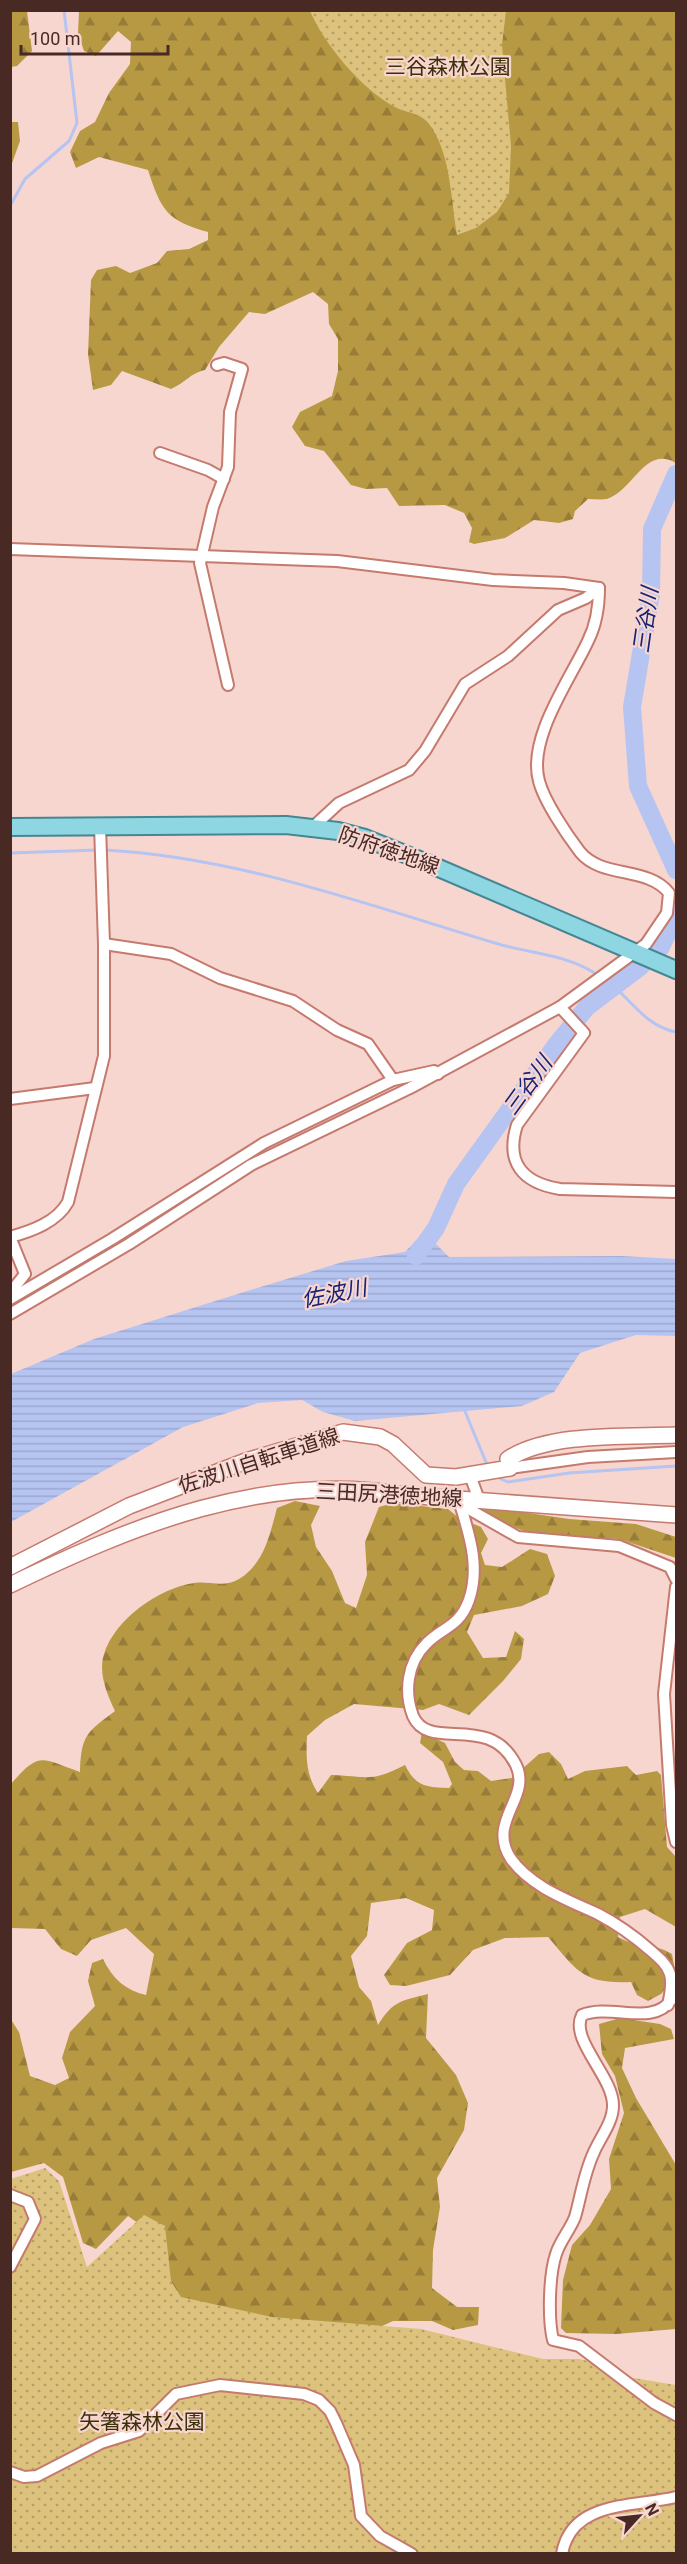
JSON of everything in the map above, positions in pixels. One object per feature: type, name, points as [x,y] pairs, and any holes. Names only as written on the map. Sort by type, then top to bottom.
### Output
[{"type":"main road","name":"防府徳地線","points":[[10,827],[313,827],[365,838],[676,970]]},
{"type":"main road","name":"佐波川自転車道線","points":[[10,1567],[66,1537],[150,1498],[236,1465],[343,1432],[380,1437],[393,1444],[426,1475],[456,1478],[506,1469]]},
{"type":"main road","points":[[506,1469],[508,1459],[516,1454],[554,1443],[676,1435]]},
{"type":"main road","name":"三田尻港徳地線","points":[[10,1585],[148,1523],[247,1497],[294,1490],[340,1488],[460,1503],[479,1500],[676,1515]]},
{"type":"street","points":[[217,365],[224,363],[242,369],[230,412],[228,467],[213,507],[200,563],[228,685]]},
{"type":"street","points":[[160,453],[208,470],[224,479]]},
{"type":"street","points":[[10,549],[337,561],[493,580],[564,583],[599,588]]},
{"type":"street","points":[[313,827],[339,803],[409,770],[424,751],[465,684],[508,656],[558,610],[586,598],[599,588]]},
{"type":"street","points":[[10,1314],[129,1244],[251,1165],[438,1074],[560,1007],[645,956],[651,939],[668,913],[669,893],[661,883],[602,867],[587,860],[571,838],[538,778],[540,753],[549,714],[594,626],[599,588]]},
{"type":"street","points":[[10,1293],[25,1274],[10,1237],[46,1223],[62,1212],[68,1202],[104,1056],[104,944],[100,826]]},
{"type":"street","points":[[104,944],[171,954],[220,978],[293,1000],[337,1030],[368,1044],[393,1080]]},
{"type":"street","points":[[560,1007],[584,1033],[517,1125],[512,1140],[513,1154],[520,1169],[530,1181],[560,1189],[676,1192]]},
{"type":"street","points":[[10,1299],[112,1239],[264,1143],[393,1080],[423,1071],[434,1071],[438,1074]]},
{"type":"street","points":[[10,1099],[95,1088]]},
{"type":"street","points":[[506,1469],[588,1456],[676,1452]]},
{"type":"street","points":[[475,1474],[479,1500]]},
{"type":"street","points":[[460,1503],[518,1537],[619,1546],[670,1568],[676,1578]]},
{"type":"street","points":[[460,1503],[473,1550],[469,1600],[458,1619],[426,1643],[414,1661],[408,1678],[408,1700],[415,1719],[438,1734],[489,1737],[508,1751],[518,1769],[519,1788],[502,1827],[503,1843],[512,1859],[547,1889],[632,1934],[661,1959],[669,1972],[672,1984],[668,2005]]},
{"type":"street","points":[[676,1587],[664,1694],[672,1825],[676,1842]]},
{"type":"street","points":[[676,1993],[668,2005],[656,2013],[642,2014],[604,2009],[582,2014],[579,2020],[581,2034],[612,2093],[614,2107],[586,2171],[574,2221],[556,2252],[552,2270],[551,2326],[553,2340],[579,2346],[654,2403],[676,2415]]},
{"type":"street","points":[[10,2195],[27,2202],[35,2219],[10,2267]]},
{"type":"street","points":[[10,2472],[24,2477],[37,2476],[100,2443],[139,2431],[176,2394],[220,2385],[304,2394],[319,2400],[330,2411],[336,2422],[354,2464],[361,2516],[380,2536],[412,2553]]},
{"type":"street","points":[[562,2553],[568,2532],[588,2514],[676,2497]]},
{"type":"green space","points":[[10,11],[27,11],[32,51],[17,66],[11,67]]},
{"type":"green space","points":[[79,11],[676,11],[676,463],[665,459],[648,464],[616,494],[607,499],[588,499],[575,511],[573,519],[559,523],[534,520],[505,538],[474,544],[469,542],[472,528],[464,513],[445,505],[399,506],[387,488],[366,489],[351,485],[324,451],[305,446],[292,427],[300,412],[332,396],[338,371],[338,339],[329,324],[328,304],[313,292],[265,314],[249,312],[219,347],[205,370],[195,373],[171,389],[122,371],[111,385],[93,390],[88,354],[91,280],[97,270],[116,266],[130,273],[157,263],[167,251],[189,249],[208,240],[208,232],[183,223],[168,212],[157,195],[148,170],[99,157],[76,168],[70,152],[80,131],[95,122],[109,93],[130,64],[131,42],[118,31],[96,56],[84,51],[78,33]]},
{"type":"green space","name":"三谷森林公園","points":[[310,11],[506,11],[502,45],[511,146],[509,193],[497,212],[476,228],[457,235],[447,166],[432,128],[419,116],[398,109],[381,98],[356,77],[324,37]]},
{"type":"green space","points":[[11,122],[18,122],[20,141],[11,166]]},
{"type":"green space","points":[[295,1501],[320,1506],[311,1525],[316,1547],[332,1571],[345,1603],[356,1608],[367,1575],[365,1542],[379,1507],[393,1503],[448,1509],[459,1518],[481,1527],[488,1539],[481,1553],[485,1565],[502,1567],[530,1549],[547,1554],[555,1576],[548,1594],[522,1606],[474,1615],[467,1632],[483,1658],[506,1657],[515,1631],[524,1639],[521,1659],[469,1715],[439,1704],[423,1710],[354,1704],[325,1720],[307,1736],[308,1766],[311,1780],[318,1793],[331,1775],[376,1776],[405,1765],[418,1782],[434,1787],[449,1788],[452,1784],[443,1762],[420,1743],[422,1732],[445,1743],[455,1762],[464,1770],[478,1771],[491,1781],[512,1778],[539,1754],[549,1752],[561,1764],[568,1779],[585,1771],[627,1766],[636,1775],[657,1771],[661,1775],[667,1847],[676,1857],[676,1927],[645,1909],[620,1917],[618,1937],[672,1954],[676,1977],[661,1994],[648,2001],[637,1995],[631,1982],[602,1981],[583,1973],[548,1937],[505,1938],[473,1950],[450,1975],[406,1986],[390,1985],[384,1975],[407,1943],[432,1930],[434,1910],[406,1898],[371,1903],[367,1936],[351,1956],[359,1987],[371,2001],[378,2025],[393,2006],[410,1998],[428,1994],[426,2038],[456,2075],[468,2103],[464,2130],[437,2178],[440,2207],[433,2250],[432,2288],[457,2307],[479,2307],[478,2325],[453,2330],[432,2321],[393,2321],[367,2333],[173,2340],[149,2231],[128,2216],[96,2249],[83,2243],[63,2177],[44,2163],[11,2172],[10,2018],[19,2032],[30,2076],[55,2085],[69,2078],[62,2058],[70,2032],[95,2006],[88,1981],[92,1963],[103,1959],[120,1983],[146,1995],[154,1954],[126,1928],[91,1940],[77,1956],[61,1949],[45,1929],[11,1928],[11,1784],[29,1766],[42,1760],[80,1772],[82,1750],[87,1736],[115,1711],[106,1691],[102,1661],[118,1629],[140,1607],[167,1591],[194,1583],[234,1582],[248,1573],[265,1548],[277,1508]]},
{"type":"green space","points":[[487,1507],[569,1519],[636,1524],[676,1537],[676,1558],[619,1539],[532,1534],[482,1515]]},
{"type":"green space","points":[[620,2018],[660,2024],[671,2029],[674,2039],[625,2048],[622,2068],[636,2098],[676,2165],[676,2329],[616,2334],[566,2333],[561,2328],[563,2280],[572,2245],[590,2225],[611,2189],[609,2159],[624,2113],[615,2076],[602,2054],[599,2024]]},
{"type":"green space","name":"矢箸森林公園","points":[[45,2168],[59,2181],[87,2267],[144,2215],[165,2226],[171,2281],[181,2297],[272,2317],[421,2329],[543,2359],[579,2359],[593,2362],[615,2375],[676,2385],[676,2553],[11,2554],[11,2179]]},
{"type":"water","name":"佐波川","points":[[424,1232],[449,1257],[621,1256],[676,1259],[676,1336],[636,1335],[580,1353],[554,1392],[522,1406],[355,1421],[323,1412],[302,1400],[258,1403],[183,1427],[11,1522],[11,1374],[94,1339],[244,1292],[346,1261],[405,1252]]},
{"type":"waterway","points":[[10,206],[25,179],[69,141],[77,123],[64,10]]},
{"type":"waterway","name":"三谷川","points":[[676,474],[652,529],[651,594],[632,707],[638,786],[676,870]]},
{"type":"waterway","points":[[10,853],[98,850]]},
{"type":"waterway","points":[[105,850],[155,854],[253,872],[508,947],[562,959],[599,976]]},
{"type":"waterway","name":"三谷川","points":[[416,1256],[436,1228],[456,1184],[556,1045],[587,1007],[640,967],[661,947],[676,915]]},
{"type":"waterway","points":[[605,979],[655,1024],[676,1032]]},
{"type":"waterway","points":[[464,1409],[488,1467]]},
{"type":"waterway","points":[[492,1475],[508,1482],[569,1473],[676,1466]]}]
